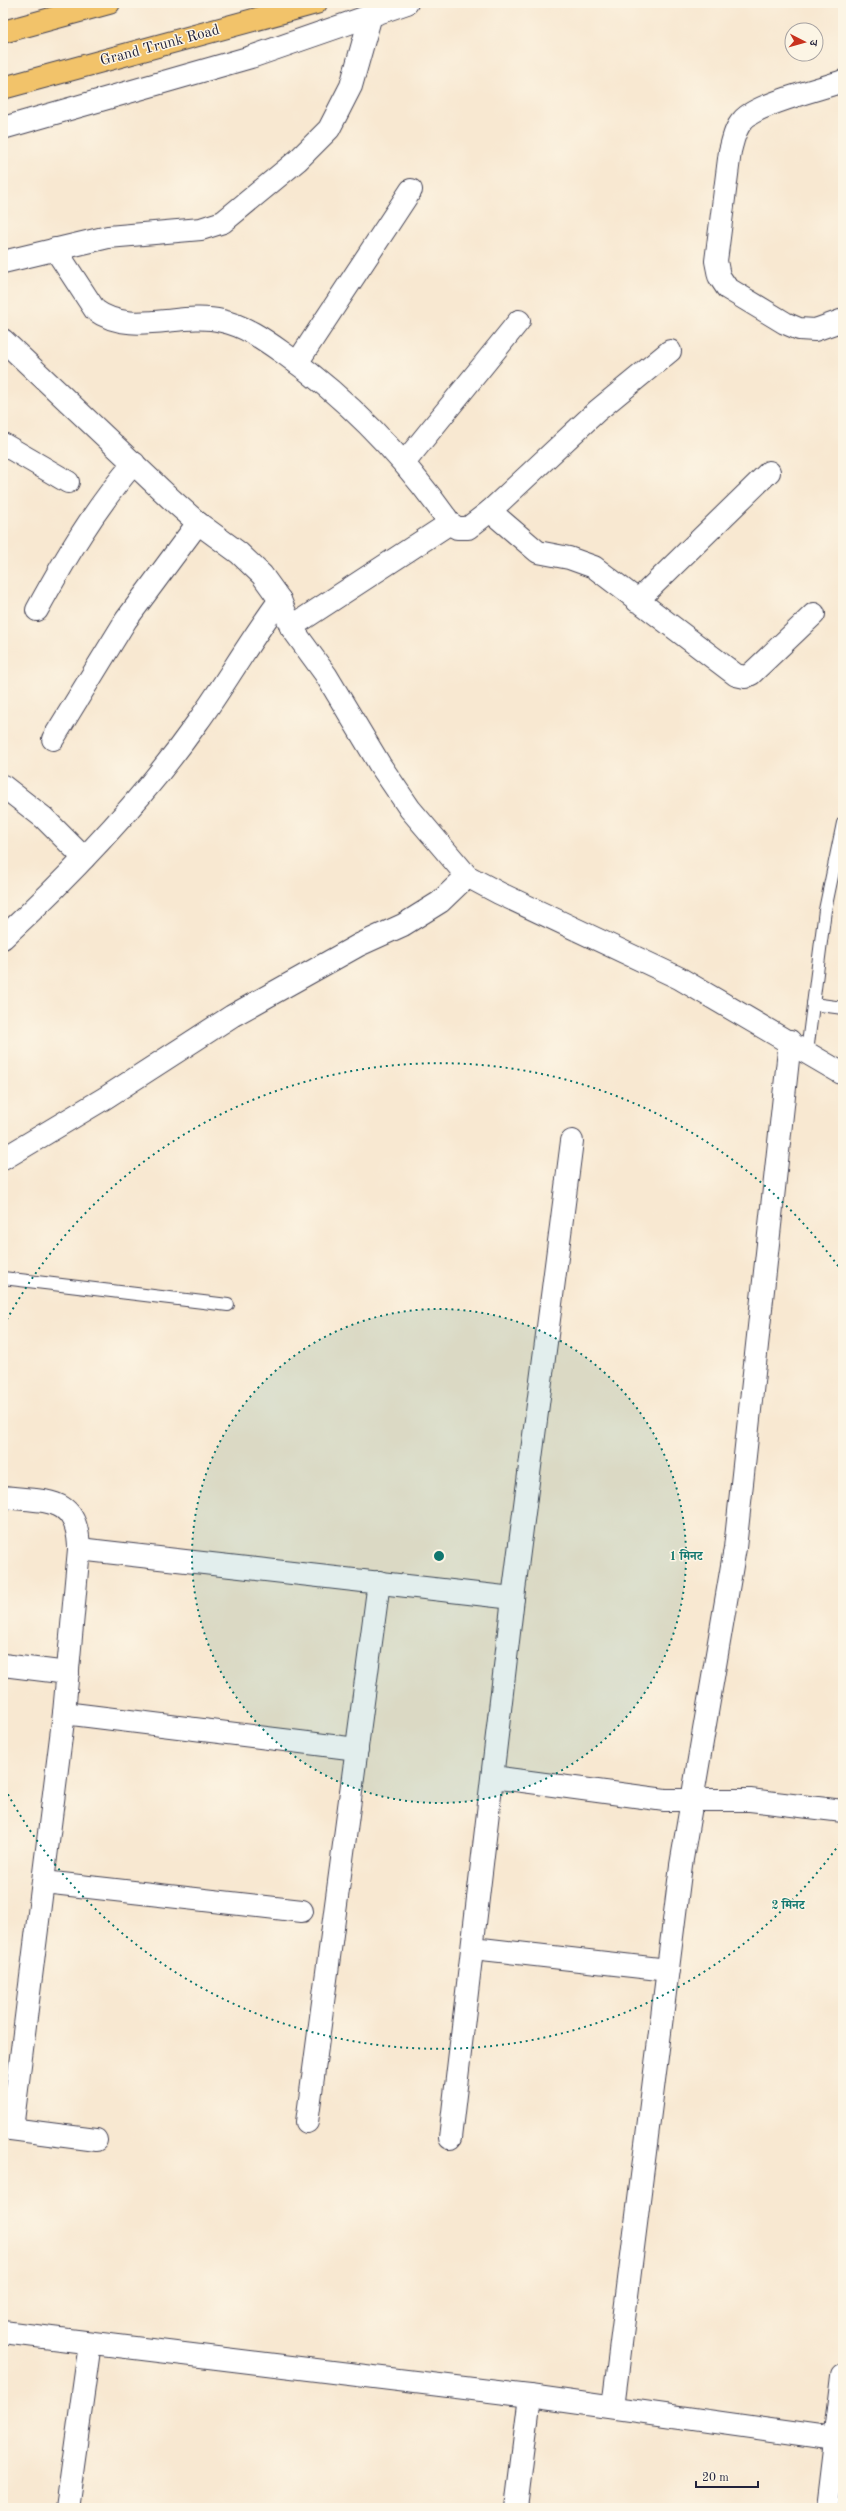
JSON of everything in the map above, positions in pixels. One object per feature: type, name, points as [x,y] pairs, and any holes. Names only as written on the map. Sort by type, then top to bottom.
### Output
[{"type":"highway","points":[[3,32],[109,3]]},
{"type":"highway","name":"Grand Trunk Road","points":[[3,88],[316,3]]},
{"type":"street","points":[[3,128],[251,57],[407,3]]},
{"type":"street","points":[[3,262],[108,237],[163,230],[201,229],[223,222],[298,160],[329,129],[351,86],[371,15]]},
{"type":"street","points":[[843,82],[758,109],[743,119],[734,133],[730,151],[716,261],[719,276],[727,288],[785,323],[799,329],[816,330],[843,320]]},
{"type":"street","points":[[297,363],[411,190]]},
{"type":"street","points":[[55,249],[95,310],[104,317],[118,321],[190,319],[222,320],[256,334],[297,363],[363,420],[404,463],[450,523],[457,528],[468,528],[490,511],[597,411],[670,351]]},
{"type":"street","points":[[404,463],[519,321]]},
{"type":"street","points":[[3,340],[198,523],[240,553],[262,575],[280,600],[291,627],[326,675],[380,765],[410,809],[467,876],[499,893],[679,978],[843,1074]]},
{"type":"street","points":[[3,444],[68,482]]},
{"type":"street","points":[[37,610],[76,542],[106,496],[134,463]]},
{"type":"street","points":[[636,601],[769,472]]},
{"type":"street","points":[[490,511],[538,552],[569,558],[594,567],[636,601],[736,676],[745,677],[751,674],[814,614]]},
{"type":"street","points":[[53,738],[126,620],[198,523]]},
{"type":"street","points":[[291,627],[450,523]]},
{"type":"street","points":[[3,938],[84,858],[175,752],[280,600]]},
{"type":"street","points":[[3,786],[44,818],[84,858]]},
{"type":"street","points":[[3,1159],[105,1098],[232,1016],[359,945],[403,925],[440,902],[467,876]]},
{"type":"street","points":[[613,2407],[691,1800],[700,1761],[735,1548],[799,1047]]},
{"type":"street","points":[[450,2138],[514,1598],[572,1141]]},
{"type":"street","points":[[3,1497],[51,1503],[64,1507],[74,1517],[79,1530],[80,1549],[64,1713],[44,1882],[7,2129],[96,2140]]},
{"type":"street","points":[[80,1549],[514,1598]]},
{"type":"street","points":[[307,2122],[379,1582]]},
{"type":"street","points":[[3,1665],[68,1673]]},
{"type":"street","points":[[64,1713],[357,1749]]},
{"type":"street","points":[[493,1777],[642,1798],[750,1800],[843,1811]]},
{"type":"street","points":[[44,1882],[302,1911]]},
{"type":"street","points":[[472,1948],[668,1970]]},
{"type":"street","points":[[3,2332],[530,2396],[835,2439]]},
{"type":"street","points":[[67,2508],[90,2343]]},
{"type":"street","points":[[827,2508],[843,2375]]},
{"type":"street","points":[[516,2508],[530,2396]]},
{"type":"lane","points":[[799,1047],[813,1004],[825,910],[843,823]]},
{"type":"lane","points":[[813,1004],[843,1008]]},
{"type":"lane","points":[[3,1278],[228,1305]]}]
